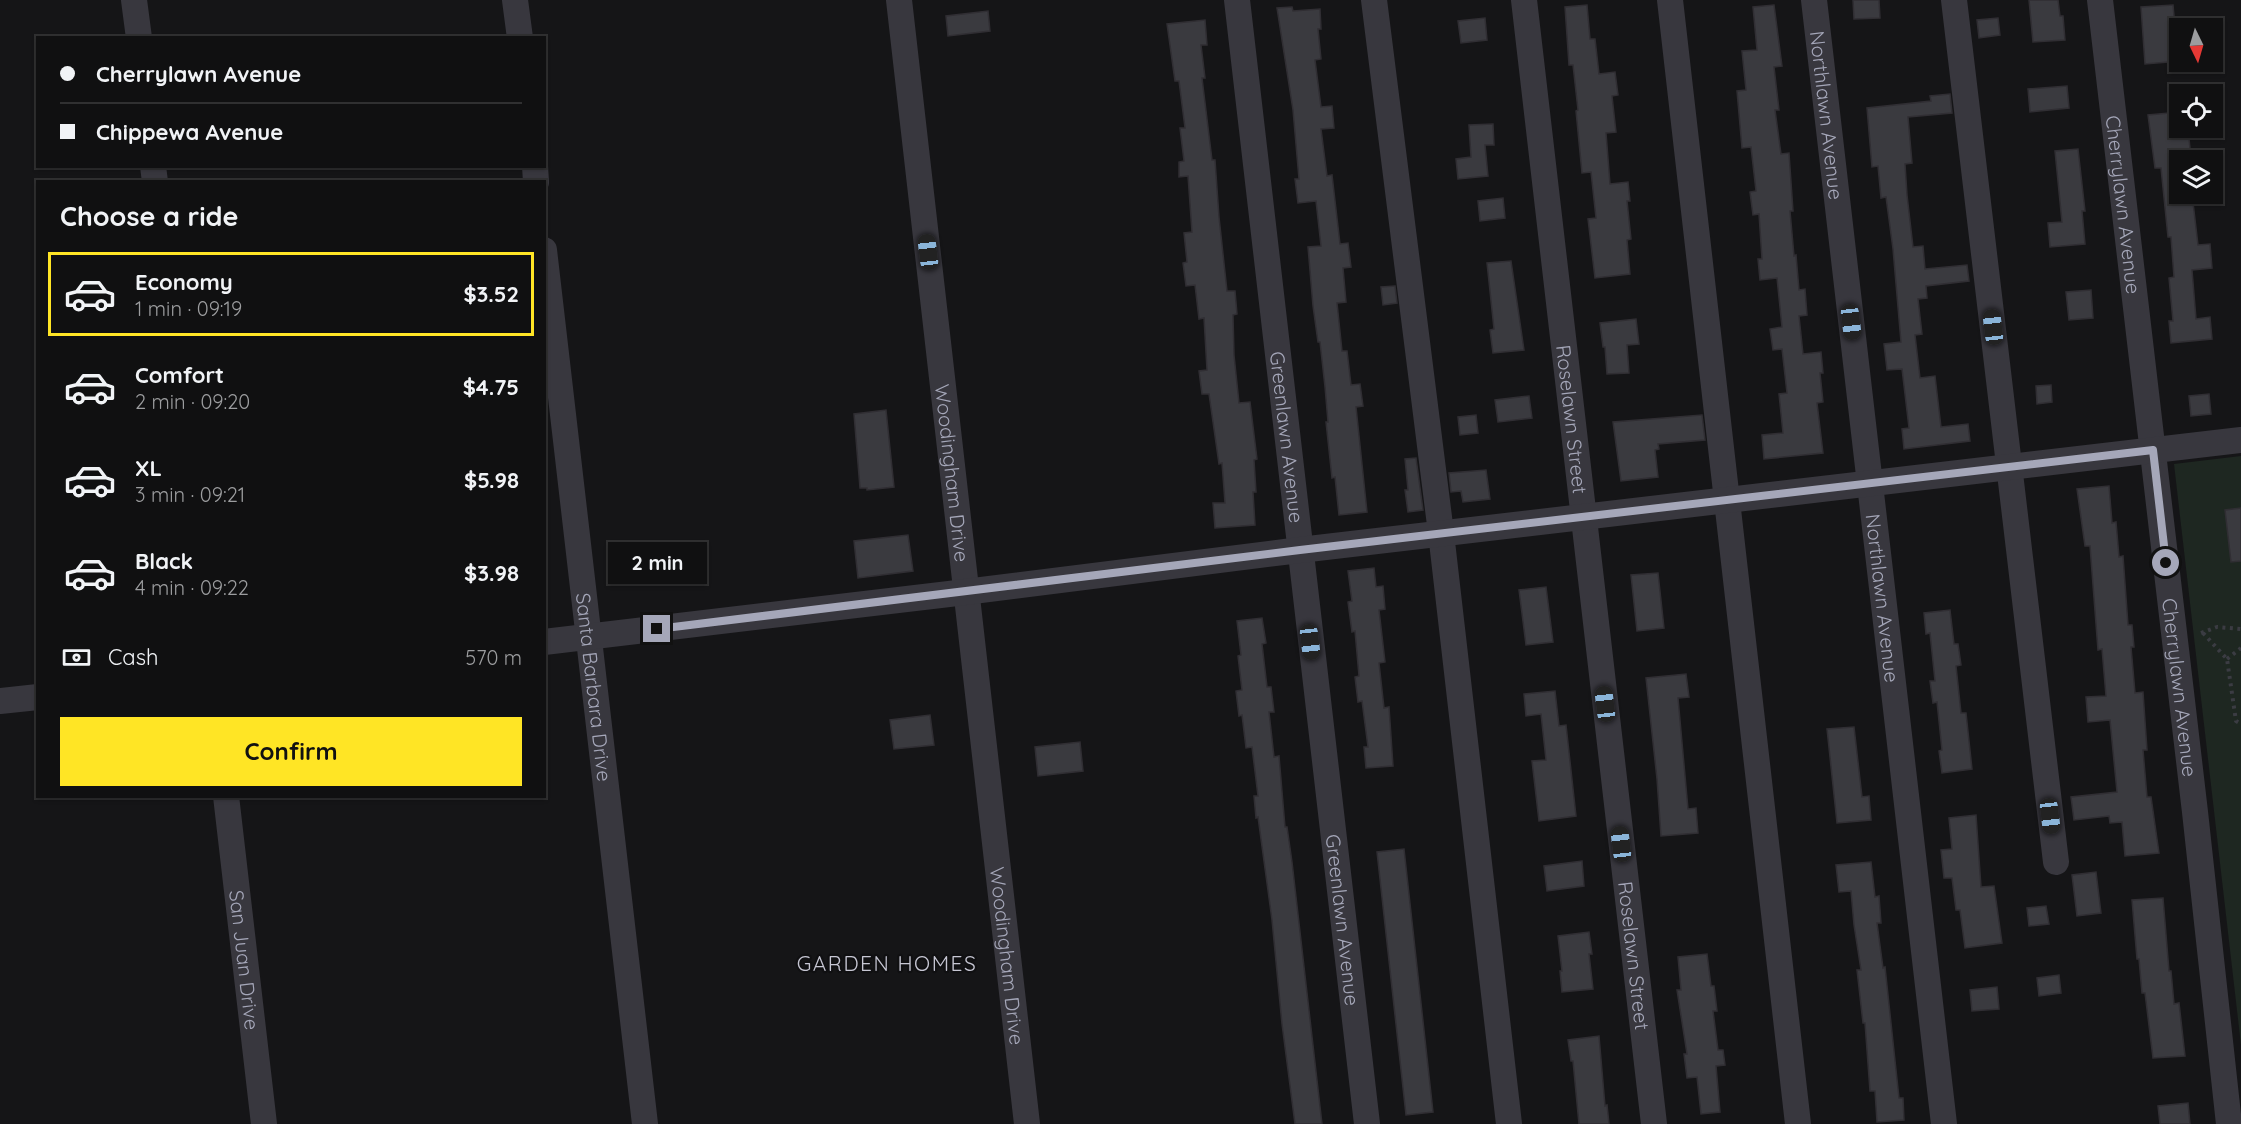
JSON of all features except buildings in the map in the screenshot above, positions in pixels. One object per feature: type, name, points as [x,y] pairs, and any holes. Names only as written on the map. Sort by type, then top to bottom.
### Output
[{"type":"street","points":[[134,0],[139,36]]},
{"type":"street","points":[[515,0],[520,36]]},
{"type":"street","name":"Woodingham Drive","points":[[899,0],[1027,1124]]},
{"type":"street","name":"Greenlawn Avenue","points":[[1237,0],[1366,1124]]},
{"type":"street","points":[[1374,0],[1442,533],[1509,1124]]},
{"type":"street","name":"Roselawn Street","points":[[1524,0],[1654,1124]]},
{"type":"street","points":[[1670,0],[1798,1124]]},
{"type":"street","name":"Northlawn Avenue","points":[[1814,0],[1944,1124]]},
{"type":"street","points":[[1954,0],[2056,862]]},
{"type":"street","name":"Cherrylawn Avenue","points":[[2100,0],[2229,1124]]},
{"type":"street","name":"Santa Barbara Drive","points":[[546,267],[645,1124]]},
{"type":"street","points":[[546,642],[1442,533],[2241,440]]},
{"type":"street","points":[[0,701],[36,697]]},
{"type":"street","name":"San Juan Drive","points":[[226,798],[264,1124]]},
{"type":"path","points":[[2192,634],[2203,633],[2217,627],[2241,629]]},
{"type":"path","points":[[2203,633],[2227,659],[2236,721],[2241,724]]},
{"type":"path","points":[[2227,659],[2241,648]]},
{"type":"shaded area","points":[[2241,456],[2241,1045],[2174,464]]},
{"type":"district","name":"GARDEN HOMES","points":[[887,963]]},
{"type":"route","points":[[657,629],[1300,550],[2153,450],[2166,563]]}]
